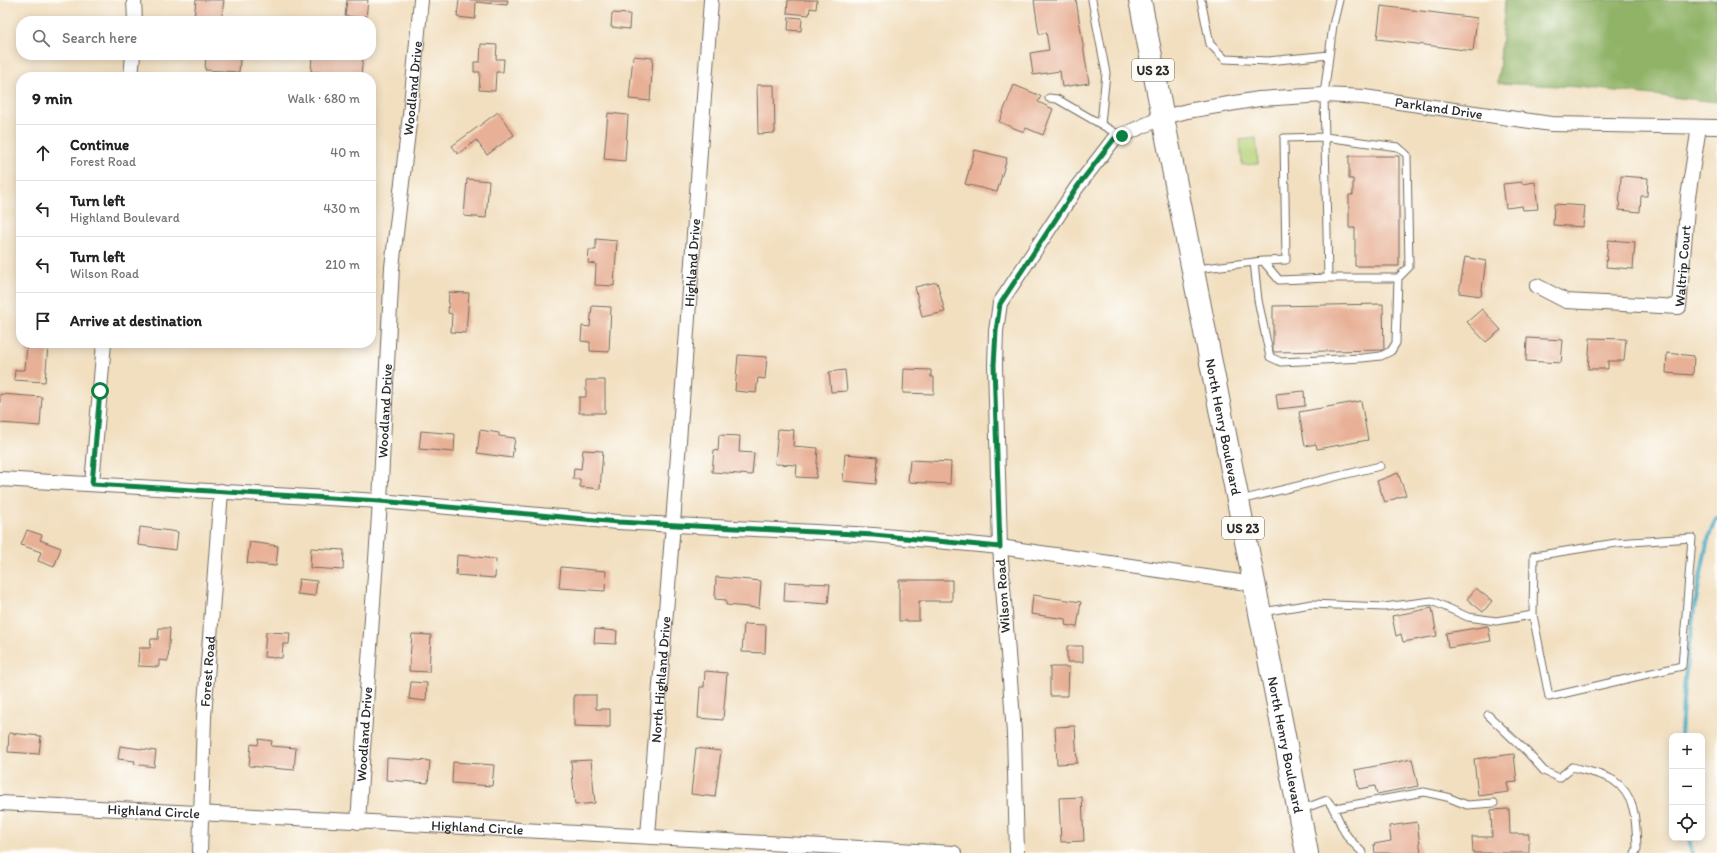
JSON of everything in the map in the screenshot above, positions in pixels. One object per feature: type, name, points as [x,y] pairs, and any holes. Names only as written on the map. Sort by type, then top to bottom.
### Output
[{"type":"main road","name":"North Henry Boulevard","points":[[1140,0],[1306,853]]},
{"type":"street","points":[[134,0],[135,16]]},
{"type":"street","name":"Woodland Drive","points":[[358,822],[380,501],[392,267],[410,115],[421,0]]},
{"type":"street","name":"Highland Drive","points":[[673,524],[711,0]]},
{"type":"street","points":[[131,72],[133,60]]},
{"type":"street","name":"Parkland Drive","points":[[1162,118],[1186,111],[1259,99],[1324,95],[1364,98],[1551,124],[1717,127]]},
{"type":"street","name":"Wilson Road","points":[[1017,853],[1014,733],[1000,547],[994,365],[996,331],[1000,304],[1077,187],[1114,139],[1162,118]]},
{"type":"street","name":"Waltrip Court","points":[[1537,286],[1566,301],[1679,307],[1688,198],[1699,127]]},
{"type":"street","points":[[92,484],[104,348]]},
{"type":"street","points":[[0,479],[380,501],[618,522],[874,535],[1000,547],[1254,584]]},
{"type":"street","name":"Forest Road","points":[[200,853],[204,717],[221,491]]},
{"type":"street","name":"North Highland Drive","points":[[648,834],[673,524]]},
{"type":"street","name":"Highland Circle","points":[[0,803],[358,822],[648,834],[954,853]]},
{"type":"lane","points":[[1092,0],[1106,73],[1101,124]]},
{"type":"lane","points":[[1201,0],[1210,44],[1225,59],[1268,61],[1329,56]]},
{"type":"lane","points":[[1328,278],[1324,95],[1333,25],[1339,0]]},
{"type":"lane","points":[[1049,98],[1057,99],[1122,136]]},
{"type":"lane","points":[[1192,269],[1263,261],[1286,260],[1284,138],[1325,137],[1398,147],[1407,155],[1409,268],[1398,278],[1279,280],[1263,261]]},
{"type":"lane","points":[[1254,262],[1258,300],[1267,346],[1270,357],[1281,362],[1362,358],[1381,356],[1391,351],[1396,343],[1398,278]]},
{"type":"lane","points":[[1238,500],[1380,466]]},
{"type":"lane","points":[[1692,538],[1682,666],[1549,697],[1533,615],[1534,556],[1616,543],[1692,538]]},
{"type":"lane","points":[[1260,612],[1312,604],[1384,607],[1432,601],[1468,616],[1496,621],[1533,615]]},
{"type":"lane","points":[[1488,715],[1527,752],[1544,771],[1559,778],[1572,767],[1612,780],[1628,796],[1636,814],[1636,853]]},
{"type":"lane","points":[[1335,808],[1424,792],[1447,797],[1467,805],[1494,803]]},
{"type":"lane","points":[[1298,810],[1327,800],[1335,808],[1344,830],[1352,843],[1363,853]]},
{"type":"green space","points":[[1505,0],[1717,0],[1717,102],[1579,87],[1498,83]]},
{"type":"green space","points":[[1256,138],[1258,164],[1242,165],[1240,140]]},
{"type":"building","points":[[196,0],[224,0],[222,16],[194,16]]},
{"type":"building","points":[[347,0],[368,0],[366,16],[345,16]]},
{"type":"building","points":[[459,0],[508,0],[507,5],[476,2],[475,19],[457,17]]},
{"type":"building","points":[[788,0],[817,0],[816,9],[810,8],[809,15],[787,13]]},
{"type":"building","points":[[1034,0],[1076,0],[1089,83],[1062,87],[1060,71],[1033,75],[1030,53],[1049,50],[1046,32],[1039,34]]},
{"type":"building","points":[[1381,6],[1477,18],[1473,51],[1377,39]]},
{"type":"building","points":[[612,13],[630,14],[629,29],[611,27]]},
{"type":"building","points":[[789,17],[802,18],[801,31],[788,30]]},
{"type":"building","points":[[481,44],[497,45],[496,59],[504,59],[503,72],[496,72],[495,91],[479,90],[480,72],[474,72],[474,62],[480,62]]},
{"type":"building","points":[[633,56],[653,58],[650,101],[629,99]]},
{"type":"building","points":[[206,60],[240,60],[239,72],[205,70]]},
{"type":"building","points":[[312,60],[363,60],[361,72],[311,72]]},
{"type":"building","points":[[757,85],[774,85],[775,133],[758,134]]},
{"type":"building","points":[[1014,85],[1041,96],[1038,102],[1053,109],[1043,135],[1026,128],[1024,132],[999,122]]},
{"type":"building","points":[[498,112],[514,135],[487,155],[476,140],[458,154],[452,146]]},
{"type":"building","points":[[608,113],[628,115],[625,161],[604,159]]},
{"type":"building","points":[[975,150],[1007,158],[997,192],[965,184]]},
{"type":"building","points":[[1349,156],[1399,156],[1399,266],[1355,266],[1355,228],[1349,228],[1349,195],[1353,195],[1353,179],[1349,179]]},
{"type":"building","points":[[1621,176],[1648,178],[1647,196],[1641,196],[1640,212],[1619,210]]},
{"type":"building","points":[[467,179],[489,181],[486,218],[464,216]]},
{"type":"building","points":[[1522,182],[1522,184],[1535,182],[1538,209],[1523,210],[1522,206],[1506,208],[1503,184]]},
{"type":"building","points":[[1554,204],[1585,206],[1583,227],[1553,225]]},
{"type":"building","points":[[596,239],[617,241],[614,286],[595,285],[596,264],[588,263],[589,250],[596,250]]},
{"type":"building","points":[[1608,240],[1635,242],[1633,269],[1606,267]]},
{"type":"building","points":[[1465,257],[1486,261],[1481,296],[1459,293]]},
{"type":"building","points":[[937,282],[945,312],[922,317],[915,287]]},
{"type":"building","points":[[449,292],[469,293],[466,333],[451,332],[452,314],[448,313]]},
{"type":"building","points":[[1383,304],[1384,350],[1273,352],[1273,306]]},
{"type":"building","points":[[592,306],[611,307],[609,352],[590,351],[590,342],[581,341],[582,326],[590,327]]},
{"type":"building","points":[[1482,309],[1501,330],[1486,342],[1467,322]]},
{"type":"building","points":[[1527,338],[1563,340],[1561,363],[1526,361]]},
{"type":"building","points":[[1590,338],[1626,339],[1624,361],[1608,361],[1608,369],[1588,369]]},
{"type":"building","points":[[27,348],[48,348],[45,382],[14,380],[15,370],[25,370]]},
{"type":"building","points":[[1667,353],[1694,356],[1693,375],[1666,373]]},
{"type":"building","points":[[738,355],[767,357],[765,379],[758,378],[756,393],[735,391]]},
{"type":"building","points":[[904,369],[931,370],[931,377],[934,377],[934,394],[903,393]]},
{"type":"building","points":[[845,370],[847,391],[831,392],[829,372]]},
{"type":"building","points":[[586,380],[605,380],[605,413],[579,413],[579,397],[586,397]]},
{"type":"building","points":[[1304,391],[1305,406],[1278,409],[1276,394]]},
{"type":"building","points":[[0,394],[42,397],[40,426],[0,423]]},
{"type":"building","points":[[1361,401],[1368,440],[1317,449],[1316,444],[1305,446],[1299,412]]},
{"type":"building","points":[[778,429],[794,430],[793,446],[818,448],[816,478],[796,477],[797,465],[775,464]]},
{"type":"building","points":[[480,430],[499,433],[499,436],[515,438],[512,458],[477,453]]},
{"type":"building","points":[[421,431],[455,434],[454,452],[419,449]]},
{"type":"building","points":[[719,435],[740,436],[739,452],[754,453],[752,475],[712,472],[714,450],[718,451]]},
{"type":"building","points":[[583,450],[603,451],[600,489],[580,487],[580,479],[573,479],[574,468],[581,469]]},
{"type":"building","points":[[845,454],[878,457],[876,484],[843,481]]},
{"type":"building","points":[[910,460],[951,462],[950,484],[908,482]]},
{"type":"building","points":[[1398,473],[1406,495],[1385,502],[1377,481]]},
{"type":"building","points":[[140,527],[178,532],[176,550],[138,545]]},
{"type":"building","points":[[27,530],[42,535],[40,540],[61,548],[54,567],[38,561],[41,552],[21,545]]},
{"type":"building","points":[[250,542],[278,546],[276,566],[247,563]]},
{"type":"building","points":[[311,548],[344,550],[343,570],[310,568]]},
{"type":"building","points":[[457,555],[496,559],[495,578],[456,575]]},
{"type":"building","points":[[561,567],[606,571],[605,591],[559,588]]},
{"type":"building","points":[[716,577],[761,581],[759,608],[726,605],[726,600],[715,599]]},
{"type":"building","points":[[299,579],[317,581],[315,596],[297,594]]},
{"type":"building","points":[[899,580],[952,580],[952,601],[919,601],[919,621],[899,621]]},
{"type":"building","points":[[785,582],[830,584],[828,604],[784,601]]},
{"type":"building","points":[[1476,588],[1492,601],[1483,612],[1467,599]]},
{"type":"building","points":[[1033,595],[1081,602],[1077,627],[1065,625],[1066,619],[1031,614]]},
{"type":"building","points":[[1432,608],[1437,636],[1403,642],[1401,634],[1396,636],[1392,616]]},
{"type":"building","points":[[744,624],[766,625],[765,653],[742,652]]},
{"type":"building","points":[[1488,626],[1491,641],[1448,648],[1446,633]]},
{"type":"building","points":[[159,628],[170,628],[168,661],[159,660],[159,667],[138,666],[139,648],[150,648],[151,639],[158,639]]},
{"type":"building","points":[[595,629],[617,631],[616,644],[594,643]]},
{"type":"building","points":[[266,632],[290,633],[289,644],[283,644],[282,658],[264,657]]},
{"type":"building","points":[[412,634],[431,635],[429,672],[409,671]]},
{"type":"building","points":[[1067,646],[1083,646],[1083,662],[1067,662]]},
{"type":"building","points":[[1050,667],[1069,667],[1068,696],[1050,696]]},
{"type":"building","points":[[705,671],[727,673],[723,720],[698,718],[700,687],[704,687]]},
{"type":"building","points":[[411,682],[427,683],[426,701],[409,699]]},
{"type":"building","points":[[574,695],[596,695],[596,709],[610,709],[610,727],[574,726]]},
{"type":"building","points":[[1075,726],[1077,763],[1057,764],[1055,727]]},
{"type":"building","points":[[9,733],[41,736],[39,754],[8,752]]},
{"type":"building","points":[[259,739],[272,741],[271,746],[296,748],[294,770],[249,766],[251,744],[258,745]]},
{"type":"building","points":[[120,746],[156,751],[154,767],[134,764],[135,761],[118,759]]},
{"type":"building","points":[[696,748],[721,751],[715,797],[691,794]]},
{"type":"building","points":[[1514,754],[1517,782],[1507,783],[1509,792],[1478,796],[1474,759]]},
{"type":"building","points":[[387,758],[430,761],[428,783],[386,780]]},
{"type":"building","points":[[1412,759],[1418,786],[1377,794],[1375,786],[1359,789],[1355,770]]},
{"type":"building","points":[[591,760],[595,803],[575,805],[571,761]]},
{"type":"building","points":[[453,762],[494,765],[492,786],[452,783]]},
{"type":"building","points":[[1082,797],[1084,841],[1061,842],[1059,798]]},
{"type":"building","points":[[1509,809],[1510,834],[1529,834],[1529,853],[1473,853],[1472,837],[1492,837],[1491,810]]},
{"type":"building","points":[[1417,822],[1421,853],[1375,853],[1374,844],[1391,841],[1389,826]]},
{"type":"waterway","points":[[1681,733],[1685,674],[1697,593],[1707,545],[1717,518]]},
{"type":"waterway","points":[[1690,841],[1692,853]]},
{"type":"route","points":[[100,391],[92,484],[380,501],[618,522],[874,535],[1000,547],[994,365],[996,331],[1000,304],[1077,187],[1114,139],[1122,136]]}]
